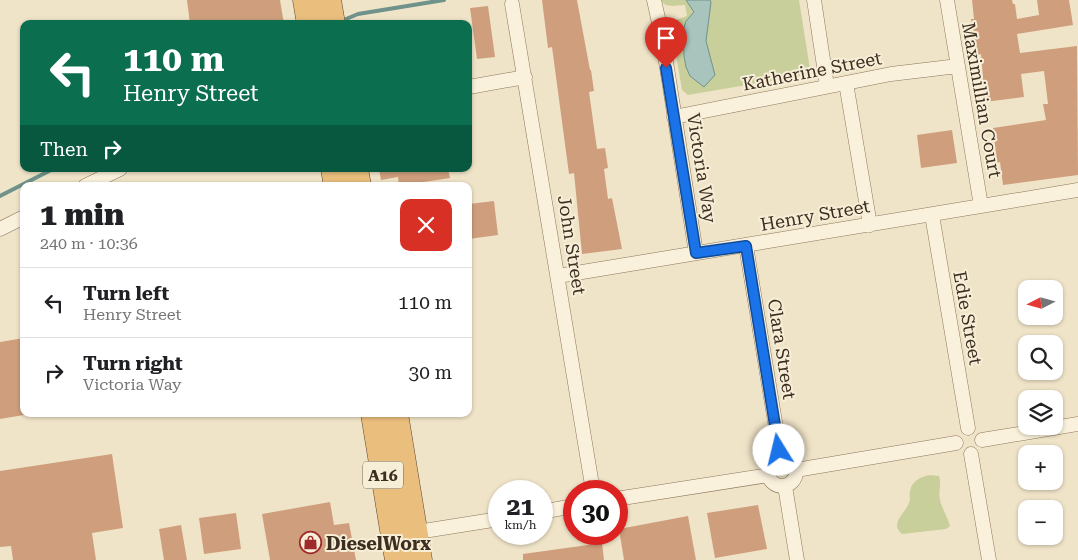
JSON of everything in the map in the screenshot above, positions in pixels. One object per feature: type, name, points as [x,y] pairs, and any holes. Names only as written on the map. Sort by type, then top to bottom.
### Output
[{"type":"highway","points":[[305,0],[308,20]]},
{"type":"highway","points":[[329,0],[332,20]]},
{"type":"highway","name":"A16","points":[[374,417],[404,534],[420,560]]},
{"type":"highway","name":"A16","points":[[396,417],[404,534],[397,560]]},
{"type":"street","name":"Victoria Way","points":[[654,0],[696,253]]},
{"type":"street","points":[[814,0],[827,86]]},
{"type":"street","name":"Maximillian Court","points":[[947,0],[981,206]]},
{"type":"street","name":"John Street","points":[[512,4],[591,480]]},
{"type":"street","name":"Katherine Street","points":[[674,117],[891,74],[958,66]]},
{"type":"street","points":[[472,86],[525,77]]},
{"type":"street","points":[[846,83],[870,225]]},
{"type":"street","points":[[93,182],[114,172]]},
{"type":"street","name":"Henry Street","points":[[558,276],[1078,190]]},
{"type":"street","name":"Edie Street","points":[[932,214],[968,428]]},
{"type":"street","points":[[0,229],[20,219]]},
{"type":"street","name":"Clara Street","points":[[746,246],[780,458]]},
{"type":"street","points":[[982,440],[1078,424]]},
{"type":"street","points":[[968,428],[977,431],[982,440],[979,450],[971,454],[961,452],[956,442],[960,432],[968,428]]},
{"type":"street","points":[[796,470],[956,442]]},
{"type":"street","points":[[971,454],[989,560]]},
{"type":"street","points":[[780,458],[790,460],[796,470],[793,480],[785,486],[776,484],[769,475],[771,464],[780,458]]},
{"type":"street","points":[[628,498],[769,475]]},
{"type":"street","points":[[785,486],[797,560]]},
{"type":"street","points":[[404,534],[488,521]]},
{"type":"green space","points":[[661,0],[799,0],[810,69],[806,75],[688,95],[682,90],[671,25],[673,21],[687,16],[685,5],[668,6]]},
{"type":"green space","points":[[930,475],[939,476],[940,500],[950,526],[946,529],[902,534],[898,530],[897,522],[910,502],[911,488],[917,480]]},
{"type":"water","points":[[686,0],[710,0],[711,2],[706,41],[715,75],[704,87],[690,76],[686,67],[683,31],[686,21],[694,12]]},
{"type":"building","points":[[187,0],[280,0],[283,20],[190,20]]},
{"type":"building","points":[[542,0],[577,0],[594,91],[589,92],[597,149],[605,148],[608,168],[604,169],[608,199],[612,198],[622,249],[582,254],[574,173],[569,174],[552,47],[548,48]]},
{"type":"building","points":[[972,0],[1012,0],[1013,4],[1015,4],[1017,19],[1039,15],[1037,0],[1069,0],[1073,25],[1017,34],[1020,53],[1077,46],[1078,175],[1003,185],[1000,162],[997,163],[993,128],[1046,120],[1043,104],[1048,104],[1044,71],[1021,74],[1024,97],[985,102],[981,54],[978,55],[971,19],[974,19]]},
{"type":"building","points":[[488,6],[495,57],[477,59],[470,8]]},
{"type":"building","points":[[952,130],[957,163],[921,168],[917,135]]},
{"type":"building","points":[[380,172],[449,172],[450,178],[424,182],[399,182],[398,177],[381,180]]},
{"type":"building","points":[[494,201],[498,235],[472,239],[472,204]]},
{"type":"building","points":[[20,339],[20,416],[0,419],[0,342]]},
{"type":"building","points":[[112,454],[123,528],[92,533],[96,560],[13,560],[11,546],[0,547],[0,471]]},
{"type":"building","name":"DieselWorx","points":[[330,502],[334,525],[349,523],[356,560],[270,560],[262,514]]},
{"type":"building","points":[[758,505],[767,549],[715,558],[707,513]]},
{"type":"building","points":[[236,513],[241,549],[204,554],[199,518]]},
{"type":"building","points":[[688,516],[696,560],[624,560],[622,545],[628,545],[628,527]]},
{"type":"building","points":[[181,525],[187,560],[164,560],[159,529]]},
{"type":"building","points":[[588,545],[602,545],[604,560],[523,560],[523,554]]},
{"type":"waterway","points":[[346,19],[358,14],[444,0]]},
{"type":"waterway","points":[[27,182],[47,172]]},
{"type":"waterway","points":[[0,196],[20,186]]},
{"type":"place","name":"DieselWorx","points":[[310,543]]},
{"type":"route","points":[[666,68],[696,253],[746,246],[779,450]]}]
